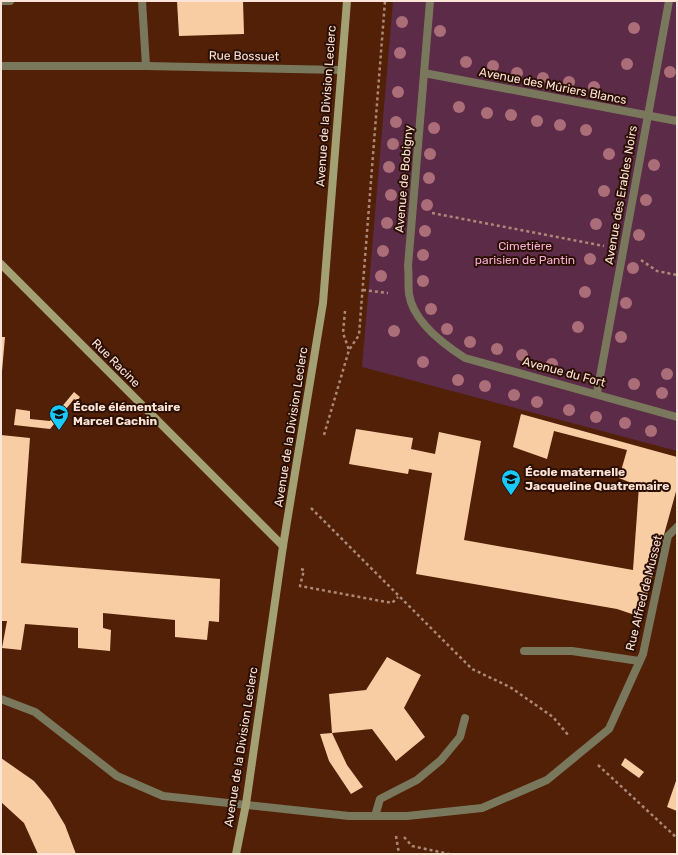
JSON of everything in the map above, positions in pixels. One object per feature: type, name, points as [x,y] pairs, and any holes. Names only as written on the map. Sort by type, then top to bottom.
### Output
[{"type":"main road","name":"Avenue de la Division Leclerc","points":[[236,854],[246,804],[283,546],[323,303],[347,1]]},
{"type":"main road","name":"Rue Racine","points":[[1,264],[283,546]]},
{"type":"street","points":[[1,1],[10,1]]},
{"type":"street","points":[[142,1],[146,66]]},
{"type":"street","name":"Avenue de Bobigny","points":[[430,1],[414,210],[408,266],[409,295],[416,313],[447,346]]},
{"type":"street","name":"Avenue des Erables Noirs","points":[[597,393],[669,1]]},
{"type":"street","name":"Rue Bossuet","points":[[1,66],[146,66],[341,70]]},
{"type":"street","name":"Avenue des Mûriers Blancs","points":[[424,73],[677,121]]},
{"type":"street","name":"Avenue du Fort","points":[[447,346],[465,358],[597,393],[677,417]]},
{"type":"street","name":"Rue Alfred de Musset","points":[[1,699],[35,712],[117,776],[163,796],[349,816],[393,816],[482,808],[547,780],[609,729],[643,654],[668,536],[677,527]]},
{"type":"street","points":[[524,651],[572,651],[639,662]]},
{"type":"street","points":[[375,816],[380,800],[417,780],[441,760],[460,737],[465,718]]},
{"type":"path","points":[[323,439],[349,350],[359,335],[386,1]]},
{"type":"path","points":[[414,210],[624,250],[657,271],[677,274]]},
{"type":"path","points":[[363,290],[409,295]]},
{"type":"path","points":[[293,490],[398,597],[472,669],[510,687],[553,717],[582,751],[677,838]]},
{"type":"path","points":[[280,566],[304,570],[300,586],[392,602],[398,597]]},
{"type":"path","points":[[393,816],[402,835],[412,846],[448,854]]},
{"type":"green space","name":"Cimetière parisien de Pantin","points":[[393,1],[677,1],[677,451],[362,367]]},
{"type":"building","points":[[177,1],[243,1],[244,34],[179,36]]},
{"type":"building","points":[[1,337],[5,337],[2,371],[1,371]]},
{"type":"building","points":[[74,392],[80,397],[77,401],[74,399],[50,429],[14,425],[16,409],[30,411],[30,419],[50,421]]},
{"type":"building","points":[[521,414],[677,457],[677,488],[641,617],[617,609],[416,574],[432,473],[409,469],[408,474],[349,464],[356,429],[413,438],[411,449],[435,454],[439,432],[481,441],[464,540],[633,570],[639,486],[619,478],[627,450],[554,431],[547,459],[513,447]]},
{"type":"building","points":[[1,435],[30,438],[21,563],[220,579],[219,622],[209,621],[207,640],[175,637],[175,620],[103,613],[103,628],[111,630],[110,651],[78,648],[78,628],[25,624],[21,650],[2,648],[7,621],[1,621]]},
{"type":"building","points":[[387,657],[421,675],[404,708],[425,737],[396,761],[372,729],[332,733],[329,694],[366,690]]},
{"type":"building","points":[[332,733],[347,765],[363,787],[351,794],[329,761],[320,734]]},
{"type":"building","points":[[1,758],[34,781],[50,800],[65,825],[76,854],[38,854],[24,823],[1,802]]},
{"type":"building","points":[[625,758],[644,772],[639,778],[621,765]]},
{"type":"building","points":[[677,778],[677,811],[667,807]]},
{"type":"place","name":"École élémentaire Marcel Cachin","points":[[59,431]]},
{"type":"place","name":"École maternelle Jacqueline Quatremaire","points":[[511,496]]}]
